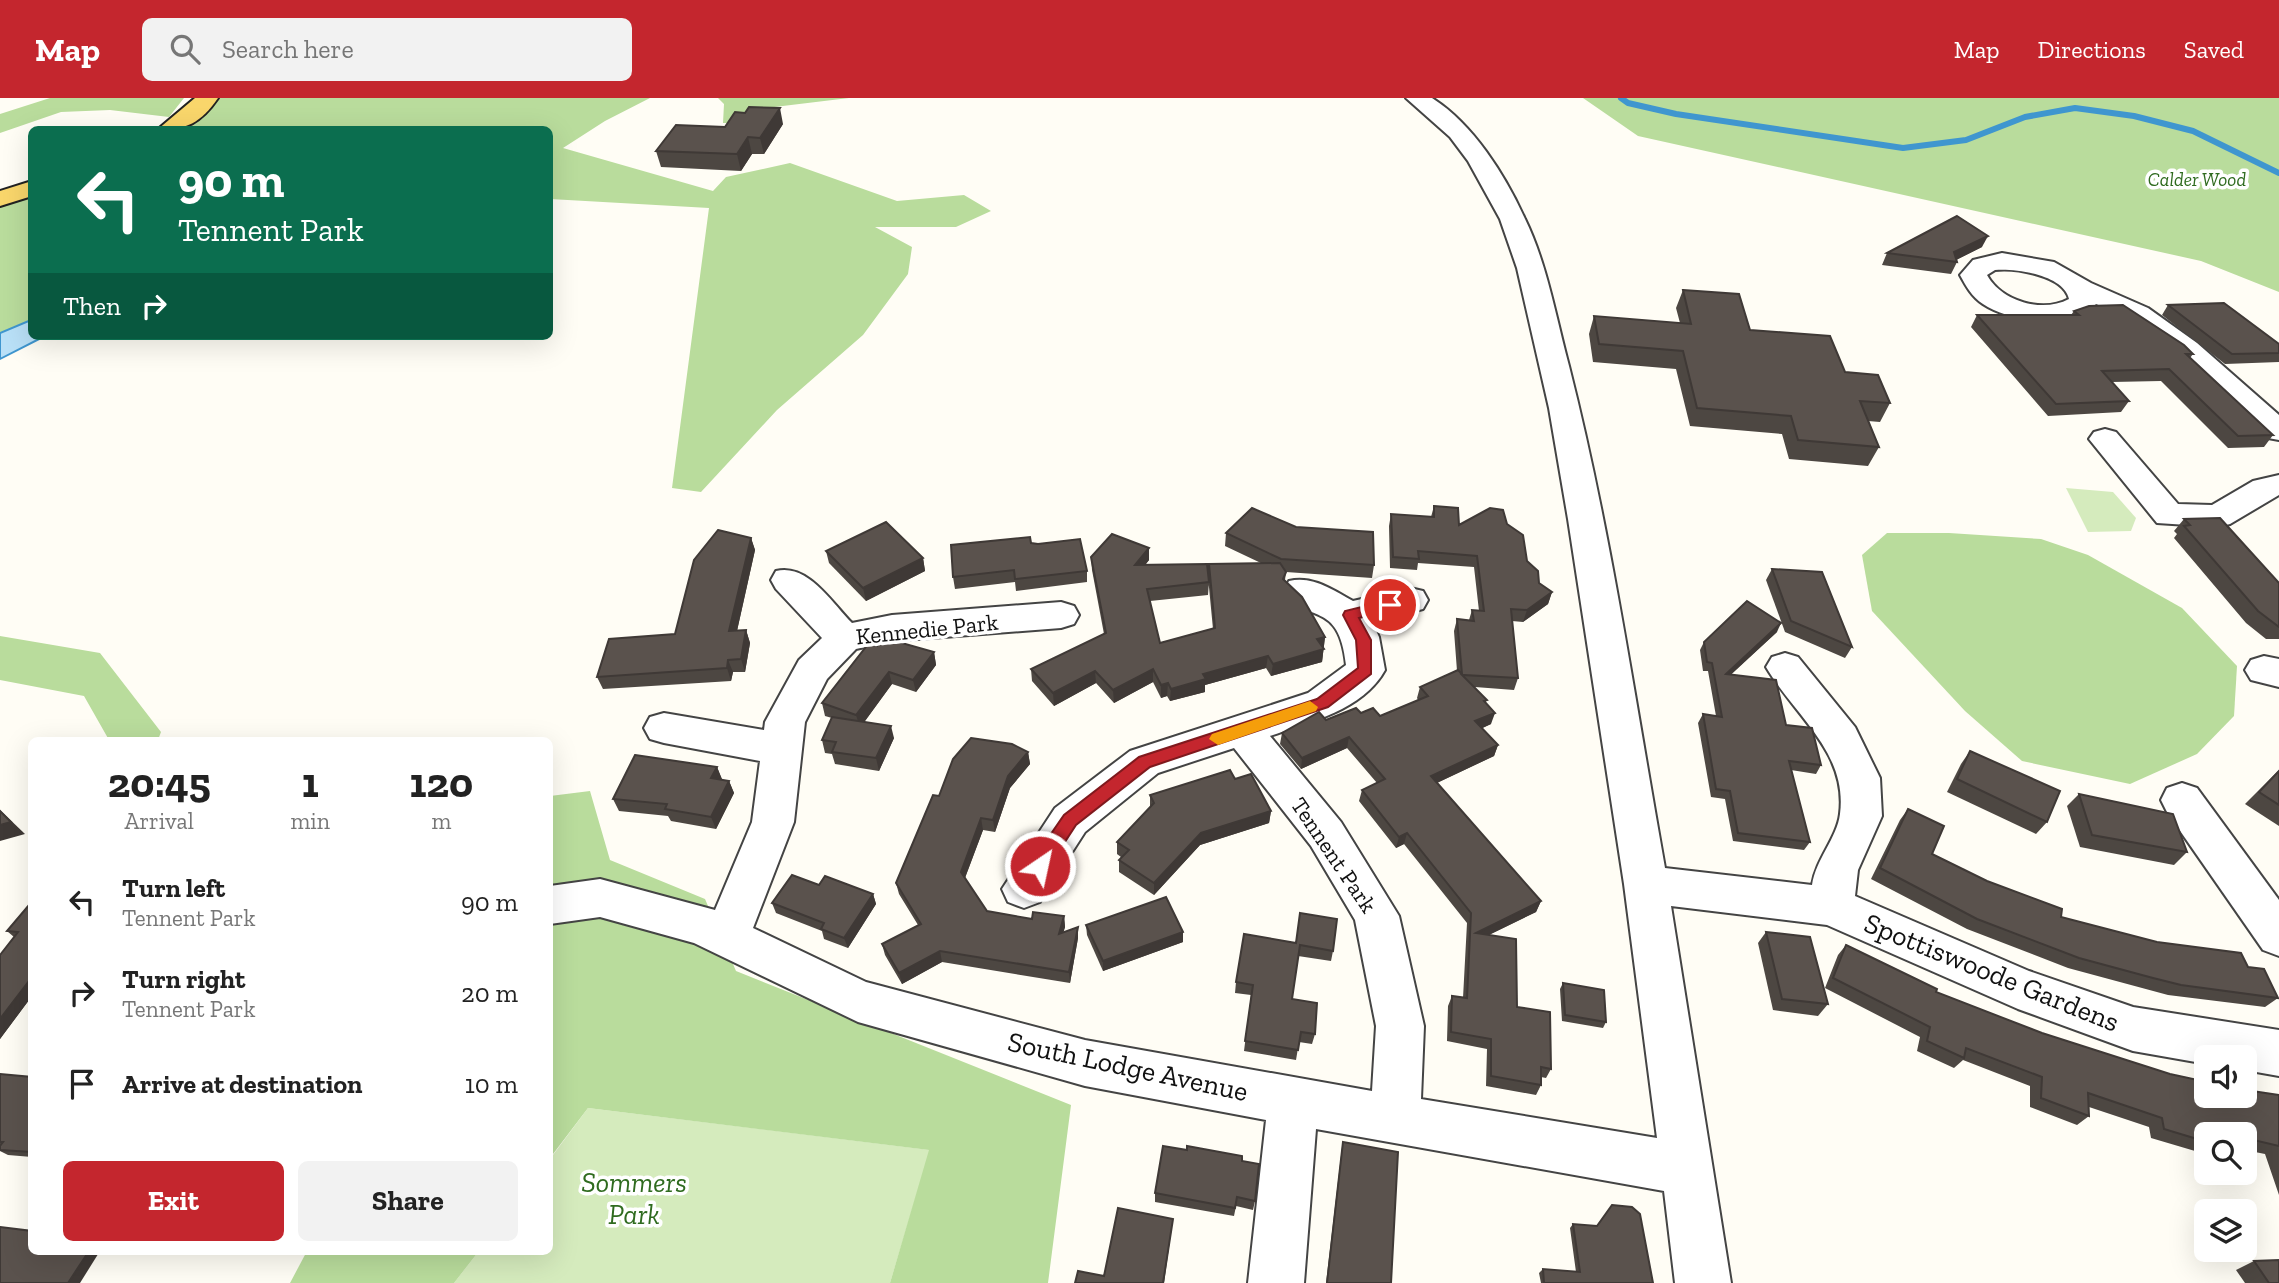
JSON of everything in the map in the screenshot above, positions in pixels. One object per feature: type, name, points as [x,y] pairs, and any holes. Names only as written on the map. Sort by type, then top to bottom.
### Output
[{"type":"main road","points":[[174,126],[207,98]]},
{"type":"main road","points":[[0,199],[28,189]]},
{"type":"street","points":[[1417,98],[1434,109],[1458,132],[1479,160],[1513,219],[1530,268],[1564,408],[1646,884],[1703,1283]]},
{"type":"street","points":[[2081,289],[2111,298],[2175,336],[2272,418]]},
{"type":"street","points":[[2105,439],[2169,515],[2218,516],[2265,488],[2279,485]]},
{"type":"street","name":"Kennedie Park","points":[[789,580],[844,638]]},
{"type":"street","points":[[1024,888],[1070,820],[1144,762],[1322,703],[1366,670],[1363,640],[1350,615],[1302,590]]},
{"type":"street","points":[[1350,615],[1410,600]]},
{"type":"street","name":"Kennedie Park","points":[[726,938],[773,822],[785,722],[812,670],[844,638],[892,628],[1010,629],[1062,615]]},
{"type":"street","points":[[1785,667],[1840,738],[1860,778],[1861,816],[1836,870],[1831,906]]},
{"type":"street","points":[[664,728],[780,748]]},
{"type":"street","name":"Tennent Park","points":[[1244,731],[1326,834],[1377,916],[1400,1026],[1395,1119]]},
{"type":"street","points":[[2182,800],[2279,936]]},
{"type":"street","name":"Spottiswoode Gardens","points":[[1646,884],[1831,906],[2018,988],[2133,1028],[2279,1053]]},
{"type":"street","name":"South Lodge Avenue","points":[[553,905],[600,898],[704,926],[858,1001],[1084,1063],[1685,1168]]},
{"type":"street","points":[[1276,1283],[1293,1100]]},
{"type":"green space","points":[[50,98],[184,98],[169,117],[110,110],[61,112],[0,133],[0,114]]},
{"type":"green space","points":[[207,98],[650,98],[605,121],[563,148],[713,191],[726,177],[790,163],[897,201],[964,195],[991,211],[956,227],[875,227],[912,247],[908,274],[863,335],[777,410],[701,492],[672,488],[709,208],[553,199],[553,126],[173,126]]},
{"type":"green space","points":[[718,98],[849,98],[757,109],[741,123],[723,123],[724,104]]},
{"type":"green space","name":"Calder Wood","points":[[1583,98],[2279,98],[2279,292],[2201,261],[1638,136]]},
{"type":"green space","points":[[28,189],[28,321],[0,333],[0,199]]},
{"type":"green space","points":[[2066,488],[2113,492],[2136,518],[2131,531],[2088,532]]},
{"type":"green space","points":[[1887,533],[1949,533],[2041,539],[2088,555],[2182,608],[2237,666],[2234,716],[2197,754],[2130,784],[2022,761],[1965,711],[1872,611],[1862,555]]},
{"type":"green space","points":[[0,636],[100,653],[161,732],[159,737],[107,737],[84,696],[0,680]]},
{"type":"green space","points":[[590,791],[610,860],[705,899],[736,971],[1071,1105],[1048,1283],[890,1283],[929,1150],[588,1108],[553,1154],[553,796]]},
{"type":"green space","name":"Sommers Park","points":[[588,1108],[930,1150],[890,1283],[454,1283],[476,1255],[553,1255],[553,1155]]},
{"type":"green space","points":[[305,1255],[476,1255],[454,1283],[290,1283]]},
{"type":"water","points":[[28,321],[28,340],[37,340],[0,359],[0,333]]},
{"type":"building","points":[[749,107],[780,108],[760,138],[748,137],[737,154],[656,151],[676,125],[725,127],[735,112],[745,113]]},
{"type":"building","points":[[1957,216],[1988,236],[1954,252],[1957,262],[1887,253]]},
{"type":"building","points":[[1683,290],[1739,294],[1750,330],[1830,336],[1845,372],[1878,375],[1890,403],[1860,401],[1879,447],[1798,440],[1791,416],[1697,408],[1683,351],[1599,344],[1594,316],[1691,324]]},
{"type":"building","points":[[2224,303],[2279,344],[2279,353],[2232,354],[2168,305]]},
{"type":"building","points":[[2123,305],[2184,345],[2193,354],[2186,354],[2273,435],[2238,436],[2169,369],[2102,371],[2129,401],[2056,404],[1977,315],[2079,315],[2074,311],[2089,306]]},
{"type":"building","points":[[1434,506],[1458,508],[1459,525],[1490,508],[1503,510],[1507,524],[1523,535],[1527,561],[1538,571],[1539,583],[1552,592],[1527,610],[1511,609],[1518,678],[1462,675],[1487,700],[1484,701],[1495,713],[1475,721],[1498,745],[1431,776],[1541,901],[1476,933],[1516,939],[1517,1007],[1550,1012],[1551,1069],[1541,1067],[1541,1085],[1491,1076],[1491,1039],[1451,1032],[1452,996],[1467,998],[1471,913],[1407,833],[1399,837],[1362,790],[1385,779],[1349,737],[1302,758],[1282,733],[1319,712],[1326,720],[1356,708],[1361,713],[1373,708],[1380,716],[1428,696],[1420,687],[1458,670],[1462,674],[1457,619],[1474,621],[1472,610],[1484,611],[1477,556],[1418,551],[1419,559],[1393,557],[1391,514],[1434,517]]},
{"type":"building","points":[[1252,508],[1296,527],[1373,532],[1374,565],[1281,559],[1226,533]]},
{"type":"building","points":[[2220,518],[2279,583],[2279,627],[2258,611],[2184,526],[2190,525],[2184,519]]},
{"type":"building","points":[[886,522],[923,558],[863,588],[826,551]]},
{"type":"building","points":[[718,530],[751,538],[729,631],[746,630],[741,659],[728,660],[727,668],[597,677],[609,639],[675,634],[694,560]]},
{"type":"building","points":[[1112,534],[1149,548],[1135,565],[1207,564],[1209,582],[1147,589],[1160,643],[1215,628],[1209,564],[1280,563],[1286,572],[1283,579],[1302,597],[1325,637],[1317,639],[1324,649],[1273,664],[1268,656],[1203,674],[1206,679],[1171,689],[1168,683],[1161,685],[1153,669],[1113,690],[1095,671],[1053,693],[1031,669],[1106,633],[1091,557]]},
{"type":"building","points":[[1030,537],[1031,543],[1038,544],[1080,539],[1087,571],[1015,579],[1014,570],[953,577],[951,545]]},
{"type":"building","points":[[1772,569],[1822,572],[1852,647],[1791,621]]},
{"type":"building","points":[[1747,601],[1781,623],[1726,674],[1776,680],[1786,725],[1812,728],[1821,765],[1789,761],[1810,842],[1738,833],[1730,791],[1716,789],[1703,714],[1722,717],[1712,663],[1707,662],[1704,642]]},
{"type":"building","points":[[884,638],[934,652],[913,680],[889,672],[856,715],[822,703],[869,643],[877,646]]},
{"type":"building","points":[[832,717],[891,726],[876,758],[832,752],[836,742],[822,740]]},
{"type":"building","points":[[971,738],[1012,744],[1028,752],[1008,776],[993,820],[981,818],[961,872],[987,911],[1032,919],[1033,912],[1064,916],[1059,934],[1078,927],[1069,972],[940,951],[899,973],[882,944],[921,924],[896,883],[933,795],[939,796],[953,759]]},
{"type":"building","points":[[1970,751],[2060,791],[2047,822],[1957,779]]},
{"type":"building","points":[[635,755],[717,767],[711,778],[729,781],[711,817],[665,809],[667,804],[613,799]]},
{"type":"building","points":[[1230,770],[1235,779],[1251,774],[1271,811],[1201,833],[1154,883],[1119,860],[1129,850],[1117,842],[1154,803],[1150,795]]},
{"type":"building","points":[[2279,771],[2279,805],[2259,792]]},
{"type":"building","points":[[2079,794],[2173,814],[2187,852],[2092,835]]},
{"type":"building","points":[[1908,809],[1944,826],[1932,854],[1987,881],[2062,909],[2061,917],[2157,942],[2241,953],[2248,967],[2264,969],[2278,998],[2181,985],[2153,978],[2079,958],[1977,919],[1880,868]]},
{"type":"building","points":[[0,811],[11,822],[0,825]]},
{"type":"building","points":[[792,875],[819,885],[825,876],[873,894],[844,938],[821,929],[824,923],[772,903]]},
{"type":"building","points":[[1166,897],[1183,932],[1103,961],[1086,925]]},
{"type":"building","points":[[28,906],[28,982],[0,1019],[0,955],[18,932],[7,931]]},
{"type":"building","points":[[1300,913],[1337,919],[1333,951],[1300,945],[1292,999],[1317,1003],[1315,1034],[1301,1032],[1298,1050],[1245,1041],[1253,985],[1236,982],[1244,934],[1296,943]]},
{"type":"building","points":[[1766,932],[1810,937],[1828,1004],[1782,999]]},
{"type":"building","points":[[1846,945],[1937,989],[1936,992],[2042,1033],[2194,1079],[2194,1108],[2257,1108],[2257,1092],[2279,1095],[2279,1146],[2257,1141],[2257,1122],[2194,1122],[2194,1138],[2164,1129],[2162,1118],[2088,1093],[2089,1116],[2041,1098],[2042,1077],[1966,1048],[1964,1058],[1927,1041],[1930,1027],[1833,978]]},
{"type":"building","points":[[1563,983],[1604,990],[1606,1022],[1565,1015]]},
{"type":"building","points":[[0,1074],[28,1077],[28,1152],[0,1150],[3,1142],[0,1142]]},
{"type":"building","points":[[1343,1142],[1398,1152],[1391,1283],[1327,1283]]},
{"type":"building","points":[[1163,1146],[1187,1150],[1187,1146],[1242,1156],[1242,1161],[1259,1164],[1255,1201],[1237,1197],[1235,1208],[1155,1193]]},
{"type":"building","points":[[1612,1205],[1632,1207],[1640,1214],[1653,1283],[1544,1283],[1543,1269],[1580,1272],[1573,1224],[1597,1226]]},
{"type":"building","points":[[1118,1208],[1173,1219],[1163,1283],[1075,1283],[1078,1271],[1104,1276]]},
{"type":"building","points":[[0,1227],[28,1230],[28,1255],[86,1255],[68,1283],[0,1283]]},
{"type":"building","points":[[2279,1260],[2279,1283],[2269,1283],[2255,1262]]},
{"type":"waterway","points":[[1621,98],[1628,103],[1676,114],[1903,148],[1966,140],[2025,117],[2075,108],[2134,116],[2193,131],[2279,173]]},
{"type":"slow traffic","points":[[1218,739],[1310,707]]},
{"type":"route","points":[[1040,866],[1070,820],[1144,762],[1322,703],[1366,670],[1363,640],[1350,615],[1390,605]]}]
